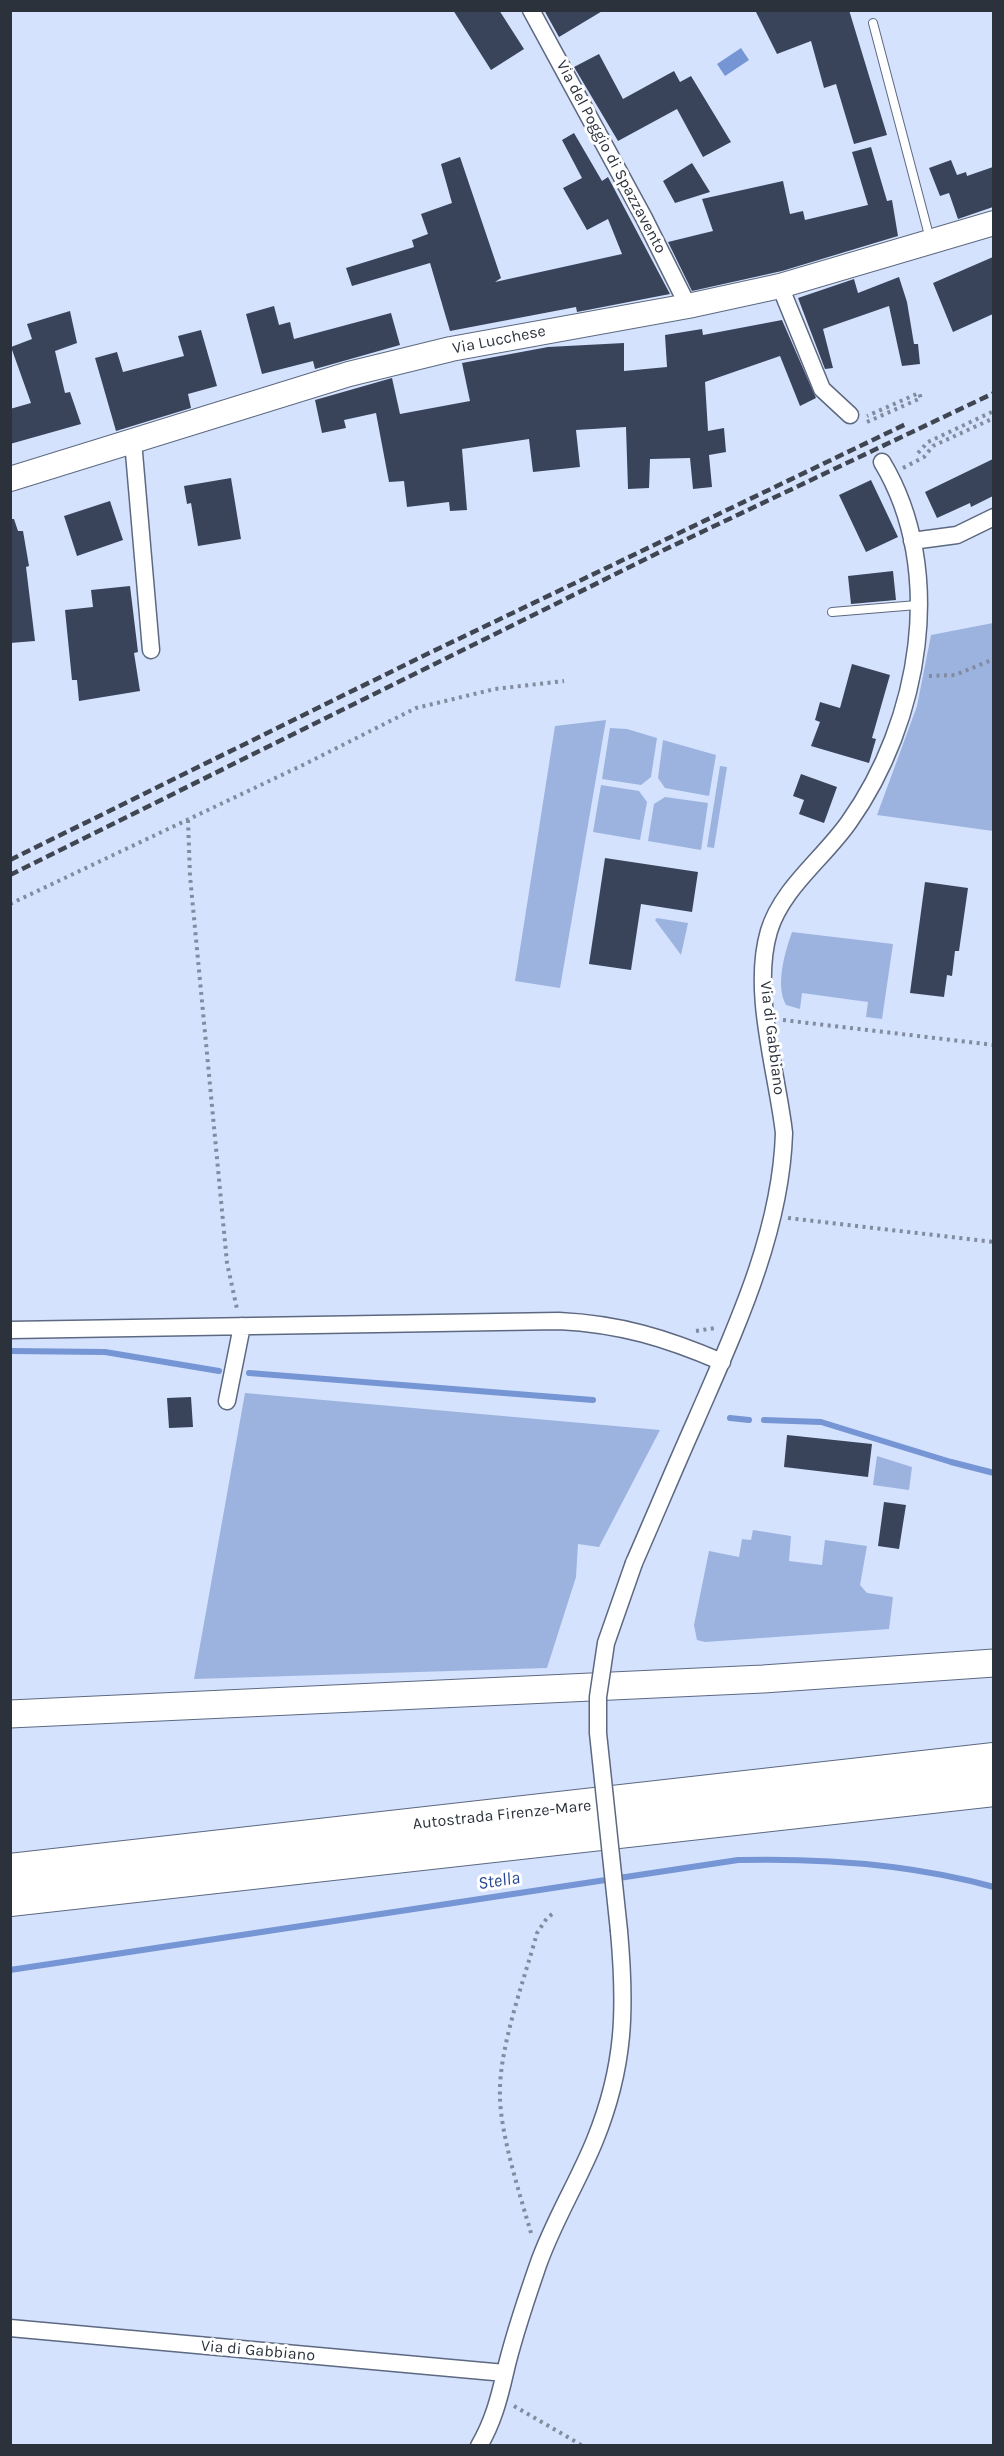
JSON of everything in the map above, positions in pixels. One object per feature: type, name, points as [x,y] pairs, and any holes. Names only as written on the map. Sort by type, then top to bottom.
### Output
[{"type":"highway","name":"Autostrada Firenze-Mare","points":[[10,1870],[993,1759]]},
{"type":"highway","name":"Autostrada Firenze-Mare","points":[[10,1900],[993,1790]]},
{"type":"main road","points":[[10,1714],[763,1679],[993,1663]]},
{"type":"street","name":"Via del Poggio di Spazzavento","points":[[531,10],[639,208],[688,306]]},
{"type":"street","name":"Via Lucchese","points":[[10,479],[314,383],[438,352],[688,306],[780,286],[993,223]]},
{"type":"street","points":[[780,286],[822,389],[857,417]]},
{"type":"street","points":[[132,441],[151,650]]},
{"type":"street","name":"Via di Gabbiano","points":[[539,2262],[595,2141],[620,2057],[624,2003],[619,1930],[598,1733],[597,1697],[606,1643],[634,1563],[722,1362],[757,1268],[772,1216],[783,1155],[784,1133],[767,1018],[764,963],[773,920],[786,897],[850,821],[882,768],[913,673],[917,605],[912,541],[903,499],[886,468]]},
{"type":"street","points":[[912,541],[957,535],[993,518]]},
{"type":"street","points":[[10,1323],[19,1330],[580,1322],[656,1335],[722,1362]]},
{"type":"street","points":[[227,1401],[242,1326]]},
{"type":"street","points":[[479,2445],[500,2398],[505,2373],[539,2262]]},
{"type":"street","name":"Via di Gabbiano","points":[[10,2328],[505,2373]]},
{"type":"lane","points":[[873,23],[931,242]]},
{"type":"lane","points":[[831,612],[917,605]]},
{"type":"path","points":[[919,393],[921,398],[857,426],[857,417],[919,393]]},
{"type":"path","points":[[918,453],[928,442],[993,411]]},
{"type":"path","points":[[886,468],[924,457],[933,446],[993,418]]},
{"type":"path","points":[[913,673],[942,677],[955,675],[993,659]]},
{"type":"path","points":[[10,904],[416,708],[495,689],[564,681]]},
{"type":"path","points":[[188,820],[191,888],[227,1263],[242,1326]]},
{"type":"path","points":[[767,1018],[993,1045]]},
{"type":"path","points":[[772,1216],[993,1242]]},
{"type":"path","points":[[539,2262],[504,2124],[500,2082],[506,2047],[537,1933],[547,1918],[555,1912]]},
{"type":"path","points":[[500,2398],[583,2445]]},
{"type":"shaded area","points":[[741,48],[749,60],[725,76],[717,64]]},
{"type":"shaded area","points":[[993,623],[993,831],[877,815],[917,706],[931,635]]},
{"type":"shaded area","points":[[606,720],[560,988],[515,981],[555,726]]},
{"type":"shaded area","points":[[610,728],[627,729],[657,738],[651,777],[641,785],[602,779]]},
{"type":"shaded area","points":[[663,740],[716,755],[709,796],[665,788],[658,778]]},
{"type":"shaded area","points":[[720,766],[727,767],[714,848],[707,847]]},
{"type":"shaded area","points":[[601,785],[639,791],[647,802],[640,840],[593,832]]},
{"type":"shaded area","points":[[665,797],[708,803],[701,850],[648,841],[654,804]]},
{"type":"shaded area","points":[[657,918],[688,923],[681,955],[655,920]]},
{"type":"shaded area","points":[[792,932],[893,944],[882,1019],[866,1017],[868,1002],[802,993],[800,1009],[786,1005],[781,988],[781,978]]},
{"type":"shaded area","points":[[245,1393],[660,1430],[599,1547],[578,1544],[576,1577],[547,1668],[194,1679]]},
{"type":"shaded area","points":[[877,1456],[912,1467],[909,1490],[873,1485]]},
{"type":"shaded area","points":[[753,1530],[791,1536],[789,1561],[822,1565],[825,1540],[867,1546],[860,1585],[867,1593],[893,1597],[889,1629],[705,1642],[697,1640],[694,1625],[709,1551],[739,1557],[742,1539],[751,1540]]},
{"type":"building","points":[[453,10],[499,10],[524,49],[491,70]]},
{"type":"building","points":[[544,10],[604,10],[559,37]]},
{"type":"building","points":[[755,10],[849,10],[887,135],[854,144],[836,84],[824,88],[811,41],[777,54]]},
{"type":"building","points":[[599,54],[623,99],[674,71],[680,82],[691,76],[731,142],[703,157],[677,109],[618,141],[574,67]]},
{"type":"building","points":[[574,133],[602,181],[608,177],[670,294],[577,312],[576,307],[450,331],[430,263],[352,286],[346,268],[414,247],[412,240],[428,234],[421,214],[452,203],[441,164],[460,157],[501,278],[495,282],[622,254],[608,219],[587,230],[563,188],[582,178],[562,140]]},
{"type":"building","points":[[871,147],[887,201],[892,200],[898,236],[782,271],[692,291],[668,242],[713,231],[702,199],[783,181],[790,214],[803,211],[805,220],[868,205],[852,152]]},
{"type":"building","points":[[951,160],[957,175],[966,172],[967,176],[993,167],[993,207],[958,219],[949,193],[940,196],[929,168]]},
{"type":"building","points":[[692,163],[710,192],[675,203],[663,181]]},
{"type":"building","points":[[993,257],[993,314],[953,332],[933,283]]},
{"type":"building","points":[[899,277],[907,302],[914,344],[918,344],[920,364],[902,366],[889,306],[823,329],[833,368],[825,369],[798,298],[854,279],[858,293]]},
{"type":"building","points":[[274,306],[279,325],[290,322],[294,339],[391,313],[400,345],[315,369],[313,361],[262,374],[246,314]]},
{"type":"building","points":[[70,311],[77,343],[55,351],[65,393],[70,392],[81,424],[10,444],[10,409],[31,403],[11,347],[32,339],[27,324]]},
{"type":"building","points":[[782,320],[816,398],[800,406],[780,356],[705,382],[708,431],[724,428],[726,452],[709,455],[712,487],[693,489],[690,458],[650,459],[649,488],[628,489],[626,427],[576,430],[580,467],[533,472],[529,439],[462,449],[467,510],[450,511],[449,502],[407,507],[404,481],[389,482],[376,413],[344,420],[346,428],[322,433],[315,400],[392,378],[400,414],[470,401],[462,363],[548,347],[624,343],[624,371],[667,367],[665,335],[702,329],[703,335]]},
{"type":"building","points":[[201,330],[217,386],[188,394],[191,408],[116,431],[95,358],[117,352],[123,372],[184,356],[178,336]]},
{"type":"building","points":[[993,459],[993,496],[971,507],[970,503],[937,518],[925,492]]},
{"type":"building","points":[[231,478],[241,539],[198,546],[191,503],[187,504],[184,486]]},
{"type":"building","points":[[871,480],[898,537],[866,552],[839,495]]},
{"type":"building","points":[[110,501],[123,540],[77,556],[64,516]]},
{"type":"building","points":[[10,519],[14,519],[18,531],[23,531],[29,566],[26,567],[35,641],[10,643]]},
{"type":"building","points":[[893,571],[896,600],[851,604],[848,576]]},
{"type":"building","points":[[130,586],[138,652],[134,653],[140,691],[79,701],[77,680],[72,680],[65,610],[93,607],[91,590]]},
{"type":"building","points":[[852,664],[890,675],[872,738],[876,739],[869,763],[811,746],[820,722],[815,720],[820,702],[840,708]]},
{"type":"building","points":[[801,774],[837,787],[824,823],[799,814],[804,800],[793,796]]},
{"type":"building","points":[[605,858],[698,872],[692,912],[641,904],[631,970],[589,964]]},
{"type":"building","points":[[925,882],[968,888],[959,951],[955,951],[952,976],[947,975],[944,997],[910,993]]},
{"type":"building","points":[[191,1397],[193,1427],[169,1428],[167,1398]]},
{"type":"building","points":[[787,1435],[872,1444],[868,1477],[784,1467]]},
{"type":"building","points":[[884,1502],[906,1505],[899,1549],[878,1546]]},
{"type":"waterway","points":[[10,1351],[105,1352],[219,1371]]},
{"type":"waterway","points":[[249,1373],[593,1400]]},
{"type":"waterway","points":[[730,1418],[749,1420]]},
{"type":"waterway","points":[[764,1420],[821,1422],[994,1473]]},
{"type":"waterway","name":"Stella","points":[[10,1970],[738,1860],[802,1860],[867,1864],[931,1873],[994,1887]]},
{"type":"railway","points":[[10,875],[666,549],[994,393]]},
{"type":"railway","points":[[10,860],[421,657],[906,424]]}]
